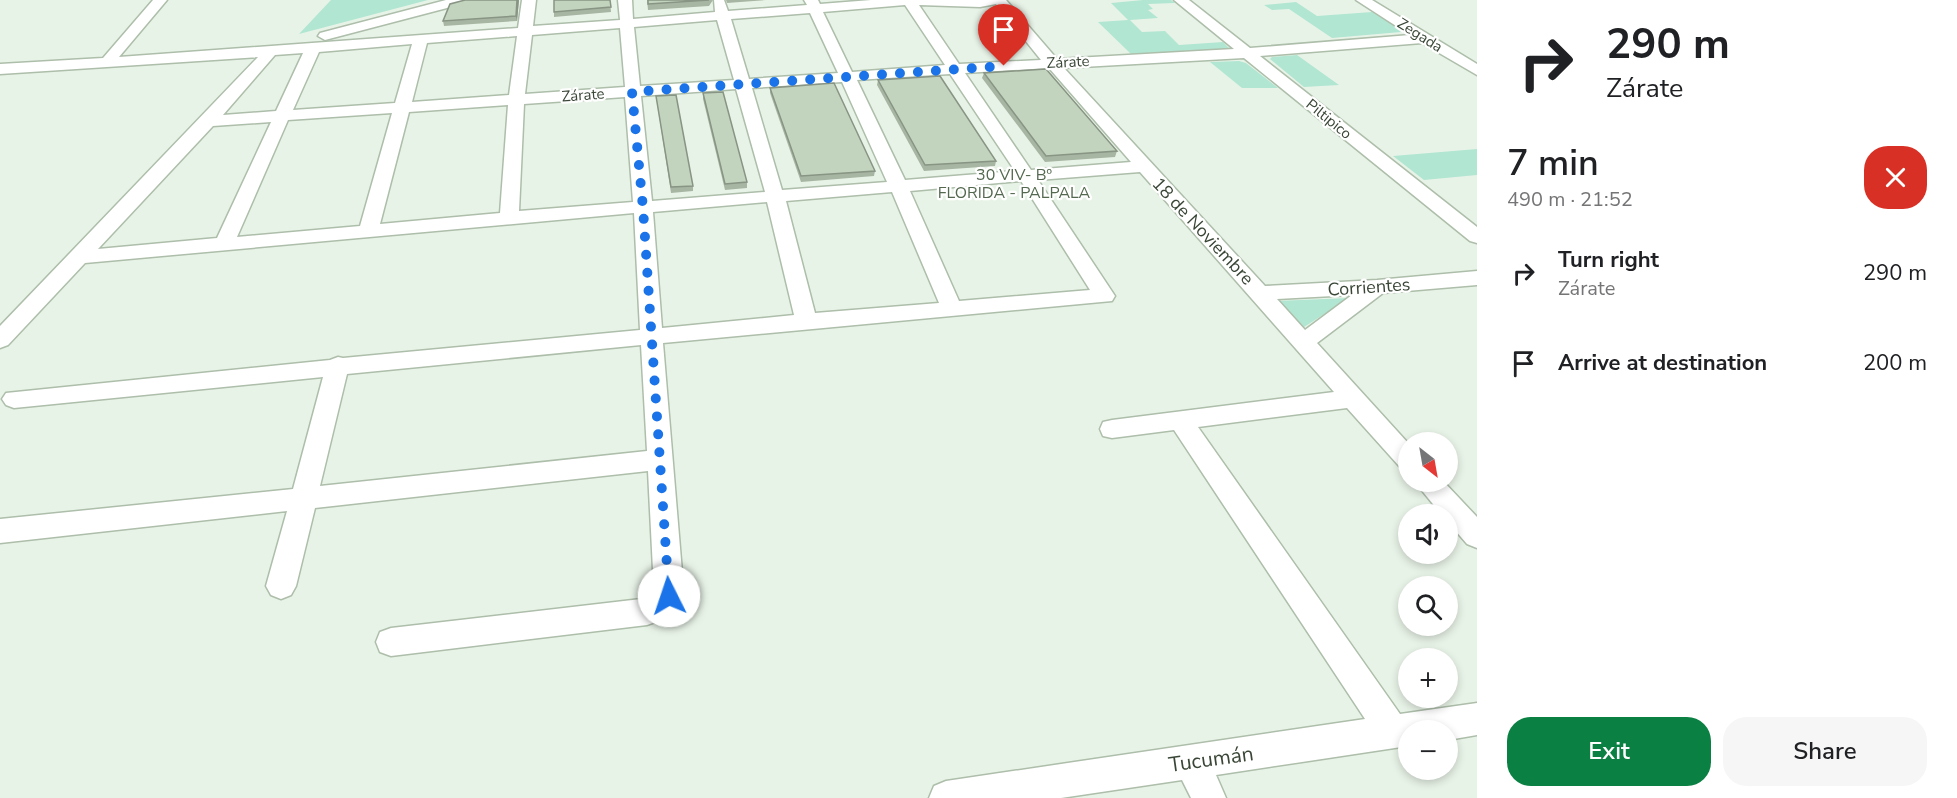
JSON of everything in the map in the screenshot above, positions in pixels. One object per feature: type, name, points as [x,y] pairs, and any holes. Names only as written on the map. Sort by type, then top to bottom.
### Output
[{"type":"street","points":[[108,61],[160,0]]},
{"type":"street","points":[[291,50],[297,44],[461,0]]},
{"type":"street","points":[[509,218],[516,100],[529,0]]},
{"type":"street","points":[[391,642],[647,612],[669,596],[643,208],[625,0]]},
{"type":"street","points":[[0,69],[270,52],[626,23],[721,8],[909,1],[981,3],[999,0]]},
{"type":"street","name":"18 de Noviembre","points":[[999,0],[1052,63],[1398,448]]},
{"type":"street","name":"Piltipico","points":[[1181,0],[1477,237]]},
{"type":"street","name":"Zegada","points":[[1363,0],[1477,70]]},
{"type":"street","points":[[14,399],[338,365],[806,321],[1104,296],[909,1]]},
{"type":"street","points":[[813,4],[898,186],[952,309]]},
{"type":"street","points":[[721,8],[775,196],[806,321]]},
{"type":"street","name":"Zárate","points":[[208,121],[956,69],[1246,53],[1425,38]]},
{"type":"street","points":[[368,231],[421,39]]},
{"type":"street","points":[[224,243],[314,48]]},
{"type":"street","points":[[0,340],[208,121],[270,52]]},
{"type":"street","points":[[79,257],[509,218],[1144,166]]},
{"type":"street","name":"Corrientes","points":[[1260,293],[1377,287],[1477,278]]},
{"type":"street","points":[[1304,342],[1377,287]]},
{"type":"street","points":[[281,586],[338,365]]},
{"type":"street","points":[[1112,429],[1354,398]]},
{"type":"street","points":[[1180,420],[1393,732]]},
{"type":"street","points":[[0,531],[660,460]]},
{"type":"street","points":[[1437,492],[1477,536]]},
{"type":"street","name":"Tucumán","points":[[946,798],[1477,720]]},
{"type":"street","points":[[1191,762],[1209,798]]},
{"type":"green space","points":[[331,0],[428,0],[299,34]]},
{"type":"green space","points":[[1171,0],[1175,3],[1148,4],[1153,9],[1148,10],[1158,18],[1130,20],[1142,32],[1165,31],[1179,45],[1223,42],[1230,49],[1131,54],[1098,22],[1128,20],[1111,3]]},
{"type":"green space","points":[[1296,2],[1317,16],[1372,12],[1400,29],[1401,32],[1332,38],[1289,9],[1272,10],[1264,5]]},
{"type":"green space","points":[[1297,55],[1339,85],[1304,87],[1270,59]]},
{"type":"green space","points":[[1239,61],[1246,63],[1278,88],[1242,88],[1210,62]]},
{"type":"green space","points":[[1477,149],[1477,175],[1424,180],[1393,156]]},
{"type":"green space","points":[[1349,298],[1301,329],[1276,301]]},
{"type":"building","points":[[465,0],[517,0],[516,16],[443,21],[450,4]]},
{"type":"building","points":[[554,0],[610,0],[611,7],[554,12]]},
{"type":"building","points":[[648,0],[709,0],[648,4]]},
{"type":"building","points":[[1046,69],[1117,151],[1046,156],[984,73]]},
{"type":"building","points":[[940,76],[996,161],[925,165],[878,80]]},
{"type":"building","points":[[834,83],[875,171],[801,176],[770,88]]},
{"type":"building","points":[[723,92],[747,182],[725,184],[703,93]]},
{"type":"building","points":[[676,95],[693,186],[671,187],[656,96]]},
{"type":"district","name":"30 VIV- Bº FLORIDA - PALPALA","points":[[1014,184]]},
{"type":"route","points":[[669,596],[643,208],[632,92],[1004,66]]}]
